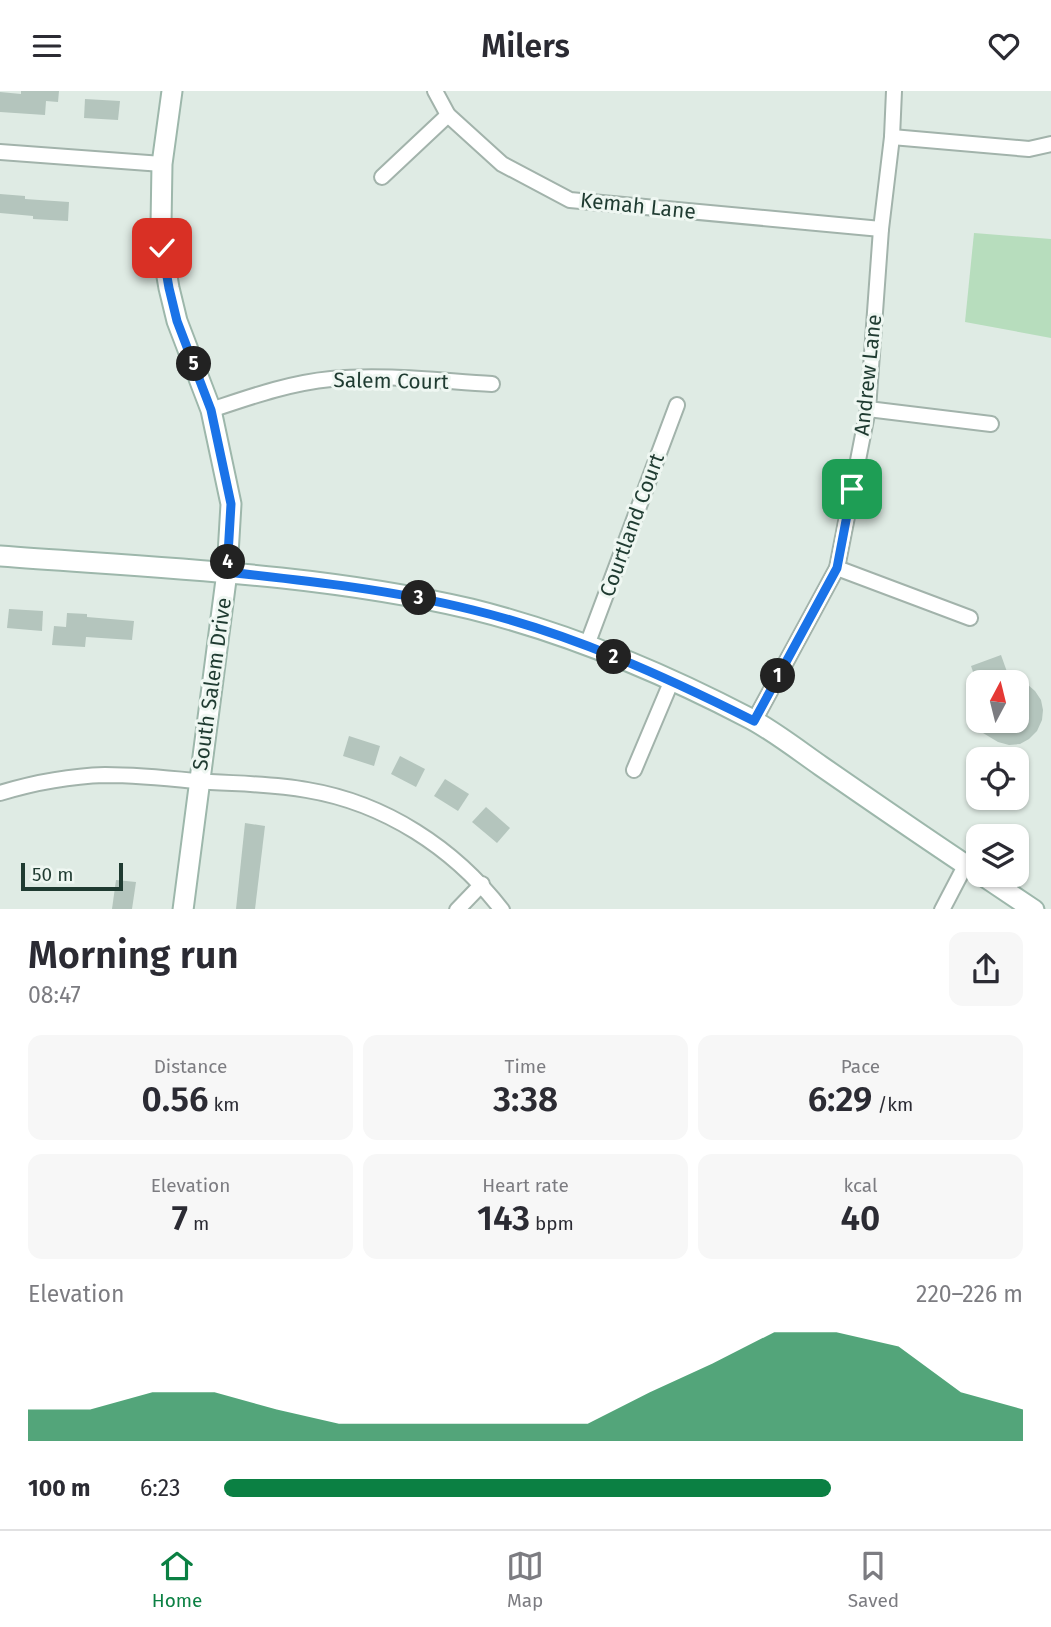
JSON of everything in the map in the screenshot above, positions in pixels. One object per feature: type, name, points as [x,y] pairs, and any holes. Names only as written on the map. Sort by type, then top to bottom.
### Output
[{"type":"street","name":"South Salem Drive","points":[[172,91],[162,164],[162,248],[177,321],[211,410],[231,504],[227,572],[183,909]]},
{"type":"street","name":"Kemah Lane","points":[[435,91],[448,115],[502,163],[570,200],[881,229]]},
{"type":"street","name":"Andrew Lane","points":[[754,721],[837,568],[868,409],[894,91]]},
{"type":"street","points":[[383,177],[448,115]]},
{"type":"street","points":[[892,138],[1029,149],[1051,144]]},
{"type":"street","points":[[0,152],[162,164]]},
{"type":"street","name":"Salem Court","points":[[211,410],[265,393],[328,379],[363,377],[492,384]]},
{"type":"street","name":"Courtland Court","points":[[587,645],[677,405]]},
{"type":"street","points":[[868,409],[991,424]]},
{"type":"street","points":[[0,556],[227,572],[326,583],[417,598],[503,618],[587,645],[672,680],[754,721],[966,865]]},
{"type":"street","points":[[837,568],[970,618]]},
{"type":"street","points":[[635,770],[672,680]]},
{"type":"street","points":[[0,793],[105,775],[294,788],[334,795],[367,807],[420,834],[460,863],[502,909]]},
{"type":"street","points":[[942,909],[966,881]]},
{"type":"street","points":[[457,909],[482,884]]},
{"type":"street","points":[[1000,887],[1034,909]]},
{"type":"green space","points":[[974,233],[1051,239],[1051,338],[965,322]]},
{"type":"building","points":[[21,91],[59,91],[58,102],[46,101],[45,115],[0,112],[0,92],[21,94]]},
{"type":"building","points":[[85,99],[120,101],[118,120],[84,118]]},
{"type":"building","points":[[0,194],[69,202],[68,221],[33,219],[33,216],[0,213]]},
{"type":"building","points":[[9,609],[43,611],[42,631],[7,628]]},
{"type":"building","points":[[67,613],[134,621],[132,640],[86,637],[85,647],[52,645],[54,626],[66,627]]},
{"type":"building","points":[[1001,655],[1006,670],[972,670],[971,666]]},
{"type":"building","points":[[1029,686],[1041,700],[1043,710],[1037,731],[1020,744],[998,742],[983,733],[1029,733]]},
{"type":"building","points":[[349,736],[380,746],[374,766],[343,756]]},
{"type":"building","points":[[400,756],[425,769],[416,787],[391,774]]},
{"type":"building","points":[[445,779],[469,794],[458,811],[434,796]]},
{"type":"building","points":[[486,807],[510,828],[497,843],[472,822]]},
{"type":"building","points":[[245,823],[265,826],[255,909],[236,909]]},
{"type":"building","points":[[116,880],[136,882],[132,909],[112,909]]},
{"type":"route","points":[[162,248],[177,321],[211,410],[231,504],[227,572],[326,583],[406,596],[503,618],[587,645],[672,680],[754,721],[837,568],[852,489]]}]
